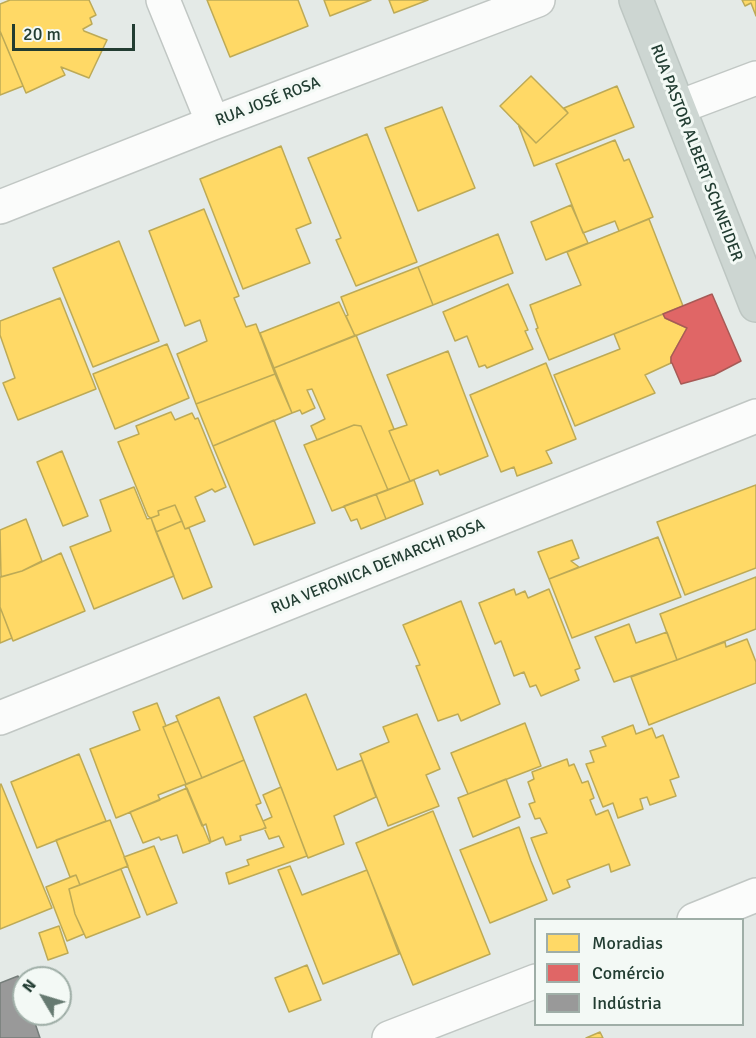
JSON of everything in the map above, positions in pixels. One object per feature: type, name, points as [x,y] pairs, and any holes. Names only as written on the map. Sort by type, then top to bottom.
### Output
[{"type":"main road","name":"RUA PASTOR ALBERT SCHNEIDER","points":[[636,0],[756,306]]},
{"type":"street","points":[[163,0],[213,123]]},
{"type":"street","name":"RUA JOSÉ ROSA","points":[[0,207],[213,123],[538,0]]},
{"type":"street","points":[[679,107],[756,78]]},
{"type":"street","name":"RUA VERONICA DEMARCHI ROSA","points":[[0,718],[756,416]]},
{"type":"street","points":[[699,918],[756,895]]},
{"type":"street","points":[[405,1035],[534,982]]},
{"type":"building: Moradias","points":[[10,0],[89,0],[96,15],[90,18],[92,24],[83,29],[107,40],[89,78],[61,67],[65,75],[26,93],[0,31],[0,4]]},
{"type":"building: Moradias","points":[[207,0],[298,0],[308,26],[230,57]]},
{"type":"building: Moradias","points":[[324,0],[371,0],[330,16]]},
{"type":"building: Moradias","points":[[389,0],[428,0],[394,13]]},
{"type":"building: Moradias","points":[[742,0],[756,0],[756,16],[751,3],[745,6]]},
{"type":"building: Moradias","points":[[0,31],[23,86],[0,95]]},
{"type":"building: Moradias","points":[[531,76],[568,113],[536,143],[500,106]]},
{"type":"building: Moradias","points":[[617,86],[634,127],[534,166],[518,124],[536,143],[568,113],[564,108]]},
{"type":"building: Moradias","points":[[442,107],[475,188],[418,211],[385,128]]},
{"type":"building: Moradias","points":[[367,134],[417,262],[356,286],[336,240],[341,238],[308,158]]},
{"type":"building: Moradias","points":[[615,140],[624,161],[629,159],[653,217],[619,231],[615,221],[583,233],[556,164]]},
{"type":"building: Moradias","points":[[281,146],[311,223],[296,229],[310,263],[243,289],[200,179]]},
{"type":"building: Moradias","points":[[571,205],[588,243],[546,260],[531,222]]},
{"type":"building: Moradias","points":[[204,209],[239,296],[234,298],[246,327],[256,324],[275,374],[196,404],[177,354],[207,341],[200,320],[185,326],[149,231]]},
{"type":"building: Moradias","points":[[649,219],[683,306],[549,360],[536,329],[538,328],[530,305],[581,285],[567,252]]},
{"type":"building: Moradias","points":[[498,234],[513,273],[433,305],[418,267]]},
{"type":"building: Moradias","points":[[119,241],[159,341],[93,367],[53,268]]},
{"type":"building: Moradias","points":[[418,267],[433,305],[355,336],[341,297]]},
{"type":"building: Moradias","points":[[508,284],[528,330],[525,331],[533,349],[487,368],[485,365],[479,367],[467,336],[455,341],[443,312]]},
{"type":"building: Moradias","points":[[60,298],[96,389],[18,420],[3,383],[15,378],[0,335],[0,321]]},
{"type":"building: Moradias","points":[[339,302],[355,336],[274,368],[260,333]]},
{"type":"building: Moradias","points":[[663,314],[665,318],[687,328],[671,357],[671,363],[645,375],[655,393],[575,426],[554,375],[620,349],[614,334]]},
{"type":"building: Moradias","points":[[356,335],[394,429],[389,431],[410,481],[388,490],[361,426],[354,425],[317,440],[311,426],[325,419],[312,389],[307,390],[315,408],[302,414],[300,410],[292,413],[274,368]]},
{"type":"building: Moradias","points":[[167,344],[189,398],[115,429],[93,374]]},
{"type":"building: Moradias","points":[[448,351],[488,456],[440,475],[438,470],[410,481],[389,431],[407,425],[387,375]]},
{"type":"building: Moradias","points":[[546,363],[576,439],[546,451],[552,463],[517,476],[514,467],[501,472],[470,395]]},
{"type":"building: Moradias","points":[[275,374],[292,413],[213,446],[196,404]]},
{"type":"building: Moradias","points":[[171,412],[175,420],[192,413],[195,419],[198,418],[226,487],[215,492],[212,489],[195,497],[205,521],[185,529],[175,505],[158,511],[159,515],[151,518],[148,516],[118,442],[139,434],[136,426]]},
{"type":"building: Moradias","points":[[274,420],[315,523],[254,545],[213,446]]},
{"type":"building: Moradias","points":[[354,425],[361,426],[388,490],[332,511],[304,445]]},
{"type":"building: Moradias","points":[[62,451],[88,516],[63,526],[37,462]]},
{"type":"building: Moradias","points":[[414,480],[423,504],[386,519],[376,494]]},
{"type":"building: Moradias","points":[[756,485],[756,568],[685,595],[657,522]]},
{"type":"building: Moradias","points":[[134,487],[147,519],[151,518],[174,576],[94,609],[70,547],[111,531],[100,500]]},
{"type":"building: Moradias","points":[[376,494],[386,519],[361,529],[357,519],[351,521],[344,506]]},
{"type":"building: Moradias","points":[[175,505],[182,521],[156,532],[151,518],[159,515],[158,511]]},
{"type":"building: Moradias","points":[[26,519],[42,561],[22,571],[1,577],[0,530]]},
{"type":"building: Moradias","points":[[182,521],[185,529],[189,528],[212,587],[183,599],[156,532]]},
{"type":"building: Moradias","points":[[658,537],[681,597],[572,638],[549,579]]},
{"type":"building: Moradias","points":[[572,540],[579,558],[571,561],[579,567],[549,579],[538,552]]},
{"type":"building: Moradias","points":[[61,553],[85,611],[13,641],[0,607],[0,577],[22,571]]},
{"type":"building: Moradias","points":[[756,577],[756,629],[677,660],[660,614]]},
{"type":"building: Moradias","points":[[514,589],[516,595],[525,591],[528,598],[549,589],[580,668],[575,670],[579,680],[541,696],[536,685],[530,687],[524,672],[514,676],[501,641],[495,644],[479,603]]},
{"type":"building: Moradias","points":[[461,601],[500,704],[461,721],[458,714],[438,721],[416,666],[420,665],[403,625]]},
{"type":"building: Moradias","points":[[0,607],[12,638],[0,643]]},
{"type":"building: Moradias","points":[[629,624],[636,643],[667,632],[677,660],[614,682],[595,637]]},
{"type":"building: Moradias","points":[[747,639],[756,662],[756,683],[649,725],[631,677],[725,642],[726,647]]},
{"type":"building: Moradias","points":[[306,694],[337,770],[362,760],[376,797],[334,816],[344,844],[308,858],[254,717]]},
{"type":"building: Moradias","points":[[219,697],[244,760],[202,778],[176,716]]},
{"type":"building: Moradias","points":[[157,703],[166,726],[163,727],[186,784],[158,795],[160,800],[116,818],[90,749],[140,730],[133,712]]},
{"type":"building: Moradias","points":[[417,714],[440,769],[426,775],[439,806],[388,826],[360,754],[389,742],[383,727]]},
{"type":"building: Moradias","points":[[178,721],[202,778],[186,784],[163,727]]},
{"type":"building: Moradias","points":[[525,723],[541,766],[468,794],[451,753]]},
{"type":"building: Moradias","points":[[633,725],[636,734],[652,728],[656,738],[663,735],[679,777],[670,780],[676,796],[650,805],[647,797],[640,799],[643,809],[618,818],[613,803],[603,807],[586,764],[594,762],[590,751],[606,746],[602,737]]},
{"type":"building: Moradias","points":[[79,754],[106,821],[37,848],[11,782]]},
{"type":"building: Moradias","points":[[567,759],[569,766],[574,764],[582,783],[588,781],[594,798],[590,800],[596,815],[608,810],[630,865],[611,872],[609,864],[567,880],[570,887],[553,894],[531,838],[547,833],[540,818],[535,819],[529,804],[535,802],[528,782],[534,779],[532,772]]},
{"type":"building: Moradias","points":[[244,760],[261,803],[256,805],[266,828],[240,836],[241,840],[226,845],[223,837],[211,842],[206,824],[202,826],[185,785]]},
{"type":"building: Moradias","points":[[506,779],[520,817],[473,837],[458,798]]},
{"type":"building: Moradias","points":[[0,785],[52,908],[0,929]]},
{"type":"building: Moradias","points":[[281,787],[307,856],[229,884],[226,873],[249,865],[247,860],[284,847],[279,836],[269,839],[263,821],[272,817],[263,795]]},
{"type":"building: Moradias","points":[[187,788],[210,843],[183,853],[177,835],[161,840],[159,837],[143,843],[130,812]]},
{"type":"building: Moradias","points":[[433,811],[490,954],[413,985],[356,843]]},
{"type":"building: Moradias","points":[[110,820],[128,866],[80,885],[76,875],[70,877],[56,840]]},
{"type":"building: Moradias","points":[[519,827],[547,900],[490,923],[460,850]]},
{"type":"building: Moradias","points":[[154,846],[177,903],[147,915],[124,857]]},
{"type":"building: Moradias","points":[[290,866],[302,895],[367,870],[399,954],[323,984],[278,870]]},
{"type":"building: Moradias","points":[[121,869],[140,917],[86,938],[75,914],[69,889]]},
{"type":"building: Moradias","points":[[76,875],[80,885],[69,889],[75,914],[84,934],[67,941],[46,887]]},
{"type":"building: Moradias","points":[[59,926],[68,953],[48,960],[39,933]]},
{"type":"building: Moradias","points":[[307,965],[321,1000],[289,1012],[275,978]]},
{"type":"building: Moradias","points":[[600,1032],[603,1038],[586,1038]]},
{"type":"building: Comércio","points":[[712,294],[741,361],[714,375],[681,384],[671,363],[671,357],[687,328],[665,318],[663,314]]},
{"type":"building: Indústria","points":[[12,978],[12,1026],[36,1026],[40,1038],[0,1038],[0,983]]}]
